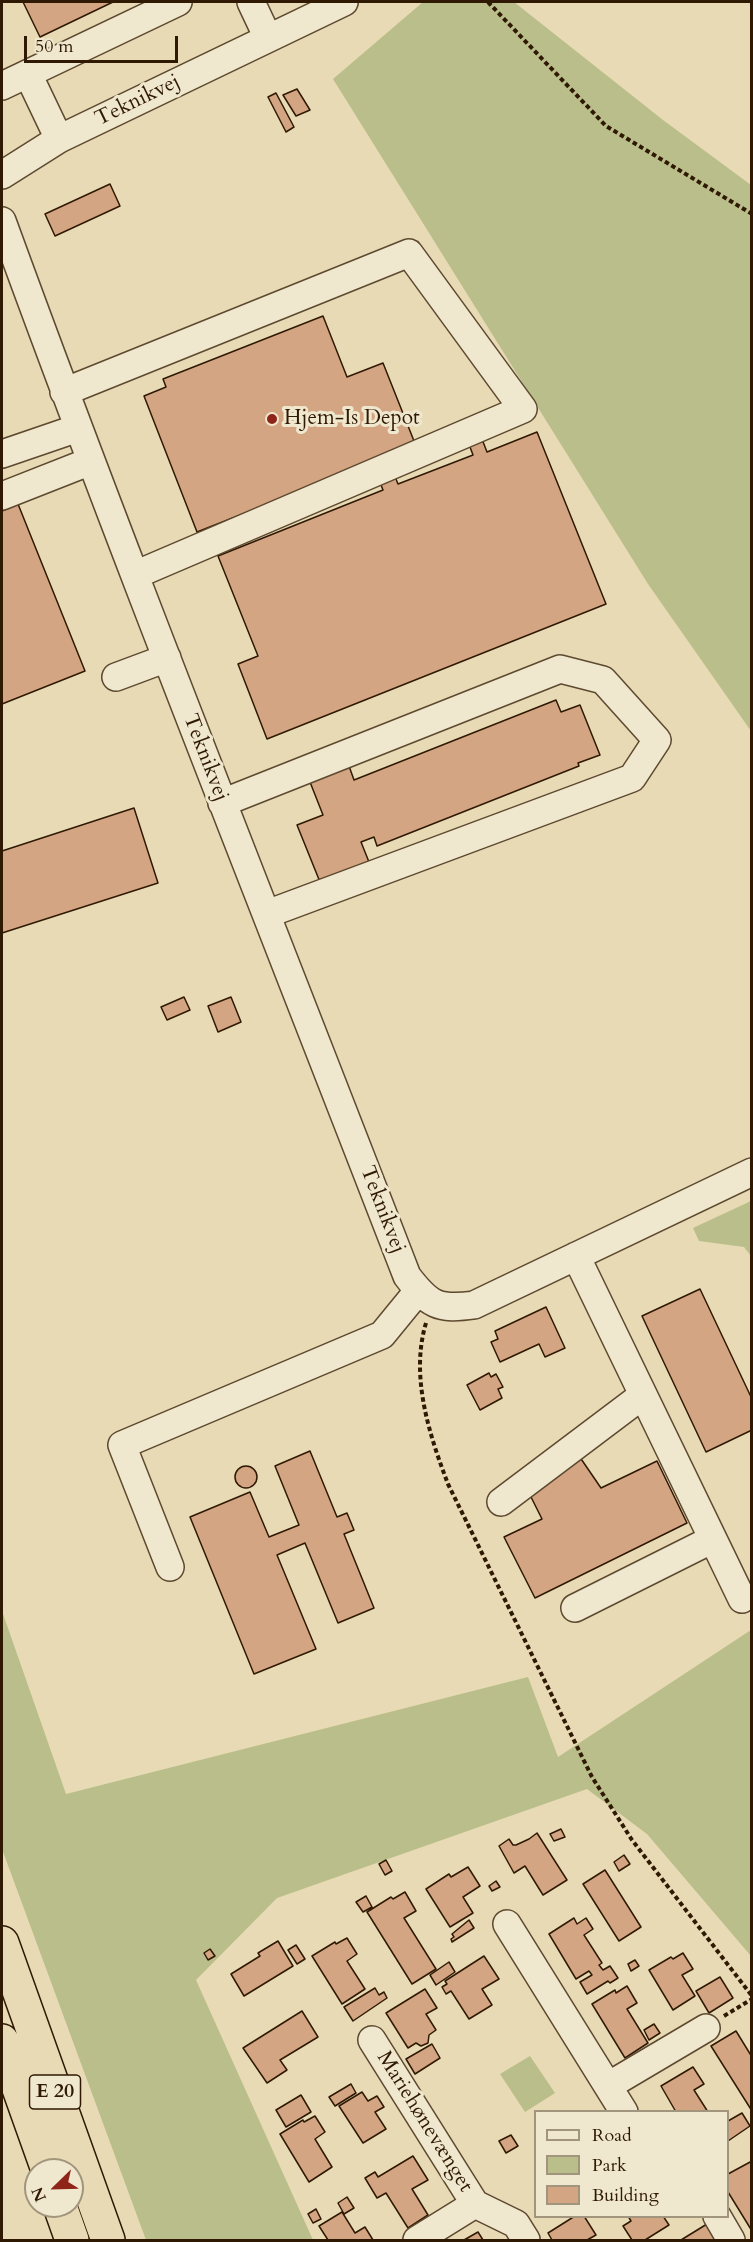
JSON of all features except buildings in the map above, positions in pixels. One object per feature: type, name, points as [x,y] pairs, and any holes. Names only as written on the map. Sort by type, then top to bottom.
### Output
[{"type":"highway","name":"E 20","points":[[2,1943],[108,2241]]},
{"type":"highway","name":"E 20","points":[[2,2041],[44,2158]]},
{"type":"highway","points":[[64,2218],[72,2241]]},
{"type":"street","points":[[2,86],[178,2]]},
{"type":"street","points":[[251,2],[268,38]]},
{"type":"street","name":"Teknikvej","points":[[2,175],[59,139],[344,2]]},
{"type":"street","points":[[28,74],[59,139]]},
{"type":"street","name":"Teknikvej","points":[[2,220],[64,392],[407,1276],[425,1297]]},
{"type":"street","points":[[64,392],[409,253],[523,409],[135,575]]},
{"type":"street","points":[[2,454],[78,428]]},
{"type":"street","points":[[2,496],[91,461]]},
{"type":"street","points":[[116,677],[167,658]]},
{"type":"street","points":[[222,803],[560,669],[603,680],[657,740],[632,778],[267,914]]},
{"type":"street","points":[[170,1567],[122,1445],[382,1335],[425,1297],[456,1308],[474,1305],[752,1172]]},
{"type":"street","points":[[576,1256],[742,1599]]},
{"type":"street","points":[[501,1502],[643,1395]]},
{"type":"street","points":[[575,1608],[713,1539]]},
{"type":"street","points":[[507,1924],[623,2110]]},
{"type":"street","points":[[608,2086],[706,2028]]},
{"type":"street","name":"Mariehønevænget","points":[[372,2040],[475,2204],[526,2226]]},
{"type":"street","name":"Mariehønevænget","points":[[417,2241],[475,2204]]},
{"type":"street","points":[[718,2218],[731,2241]]},
{"type":"path","points":[[488,2],[606,126],[752,214]]},
{"type":"path","points":[[425,1297],[420,1374],[431,1438],[447,1484],[592,1778],[632,1840],[752,1998],[706,2028]]},
{"type":"green space","points":[[423,2],[514,2],[663,120],[751,185],[751,731],[648,584],[333,79]]},
{"type":"green space","points":[[751,1201],[751,1256],[744,1247],[699,1241],[693,1228]]},
{"type":"green space","points":[[2,1611],[66,1794],[528,1677],[558,1757],[751,1630],[751,1956],[647,1834],[587,1789],[277,1898],[196,1980],[313,2240],[146,2240],[2,1849]]},
{"type":"green space","points":[[530,2056],[555,2093],[525,2112],[500,2074]]},
{"type":"place","name":"Hjem-Is Depot","points":[[272,419]]}]
